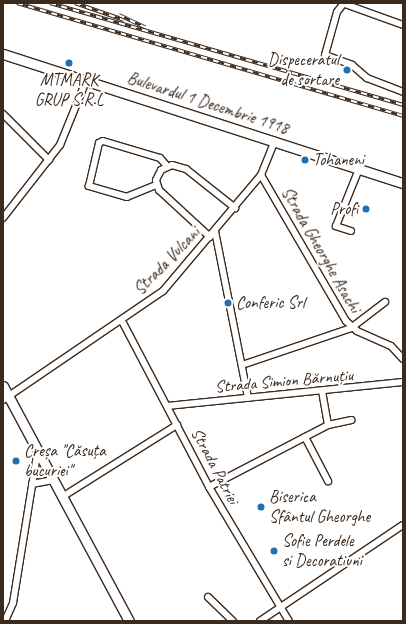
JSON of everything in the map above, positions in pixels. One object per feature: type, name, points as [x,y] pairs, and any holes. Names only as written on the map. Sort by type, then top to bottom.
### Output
[{"type":"main road","name":"Bulevardul 1 Decembrie 1918","points":[[3,54],[403,183]]},
{"type":"main road","points":[[3,386],[5,397],[62,497],[129,621]]},
{"type":"street","points":[[403,25],[343,3],[337,12],[325,53],[352,65],[367,78],[403,92]]},
{"type":"street","points":[[3,218],[49,160],[66,134],[86,81]]},
{"type":"street","points":[[3,114],[49,160]]},
{"type":"street","points":[[156,185],[127,197],[89,186],[99,143],[103,141],[160,158],[166,165],[186,169],[235,208]]},
{"type":"street","name":"Strada Vulcani","points":[[5,397],[122,321],[163,291],[235,208],[261,175],[275,142]]},
{"type":"street","points":[[156,185],[158,174],[166,165]]},
{"type":"street","points":[[350,232],[336,226],[359,169]]},
{"type":"street","name":"Strada Gheorghe Asachi","points":[[261,175],[352,328],[391,346],[403,359]]},
{"type":"street","points":[[156,185],[210,237]]},
{"type":"street","points":[[215,231],[248,398]]},
{"type":"street","points":[[242,365],[352,328],[385,302]]},
{"type":"street","name":"Strada Patriei","points":[[122,321],[209,488],[289,621]]},
{"type":"street","name":"Strada Simion Bărnuțiu","points":[[167,406],[322,392],[403,382]]},
{"type":"street","points":[[322,392],[328,425]]},
{"type":"street","points":[[209,488],[328,425],[351,420]]},
{"type":"street","points":[[62,497],[177,425]]},
{"type":"street","points":[[306,437],[328,481]]},
{"type":"street","points":[[5,621],[13,604],[37,454]]},
{"type":"street","points":[[32,484],[52,480]]},
{"type":"street","points":[[260,621],[403,525]]},
{"type":"street","points":[[208,598],[233,621]]},
{"type":"railway","points":[[17,3],[403,116]]},
{"type":"railway","points":[[50,3],[403,105]]},
{"type":"railway","points":[[75,3],[124,20]]},
{"type":"railway","points":[[119,15],[145,27]]},
{"type":"place","name":"MTMARK GRUP S.R.L","points":[[69,63]]},
{"type":"place","name":"Dispeceratul de sortare","points":[[347,70]]},
{"type":"place","name":"Tohaneni","points":[[305,160]]},
{"type":"place","name":"Profi","points":[[366,209]]},
{"type":"place","name":"Conferic Srl","points":[[228,303]]},
{"type":"place","name":"Creșa \"Căsuța bucuriei\"","points":[[16,461]]},
{"type":"place","name":"Biserica Sfântul Gheorghe","points":[[261,507]]},
{"type":"place","name":"Sofie Perdele si Decoratiuni","points":[[274,551]]}]
